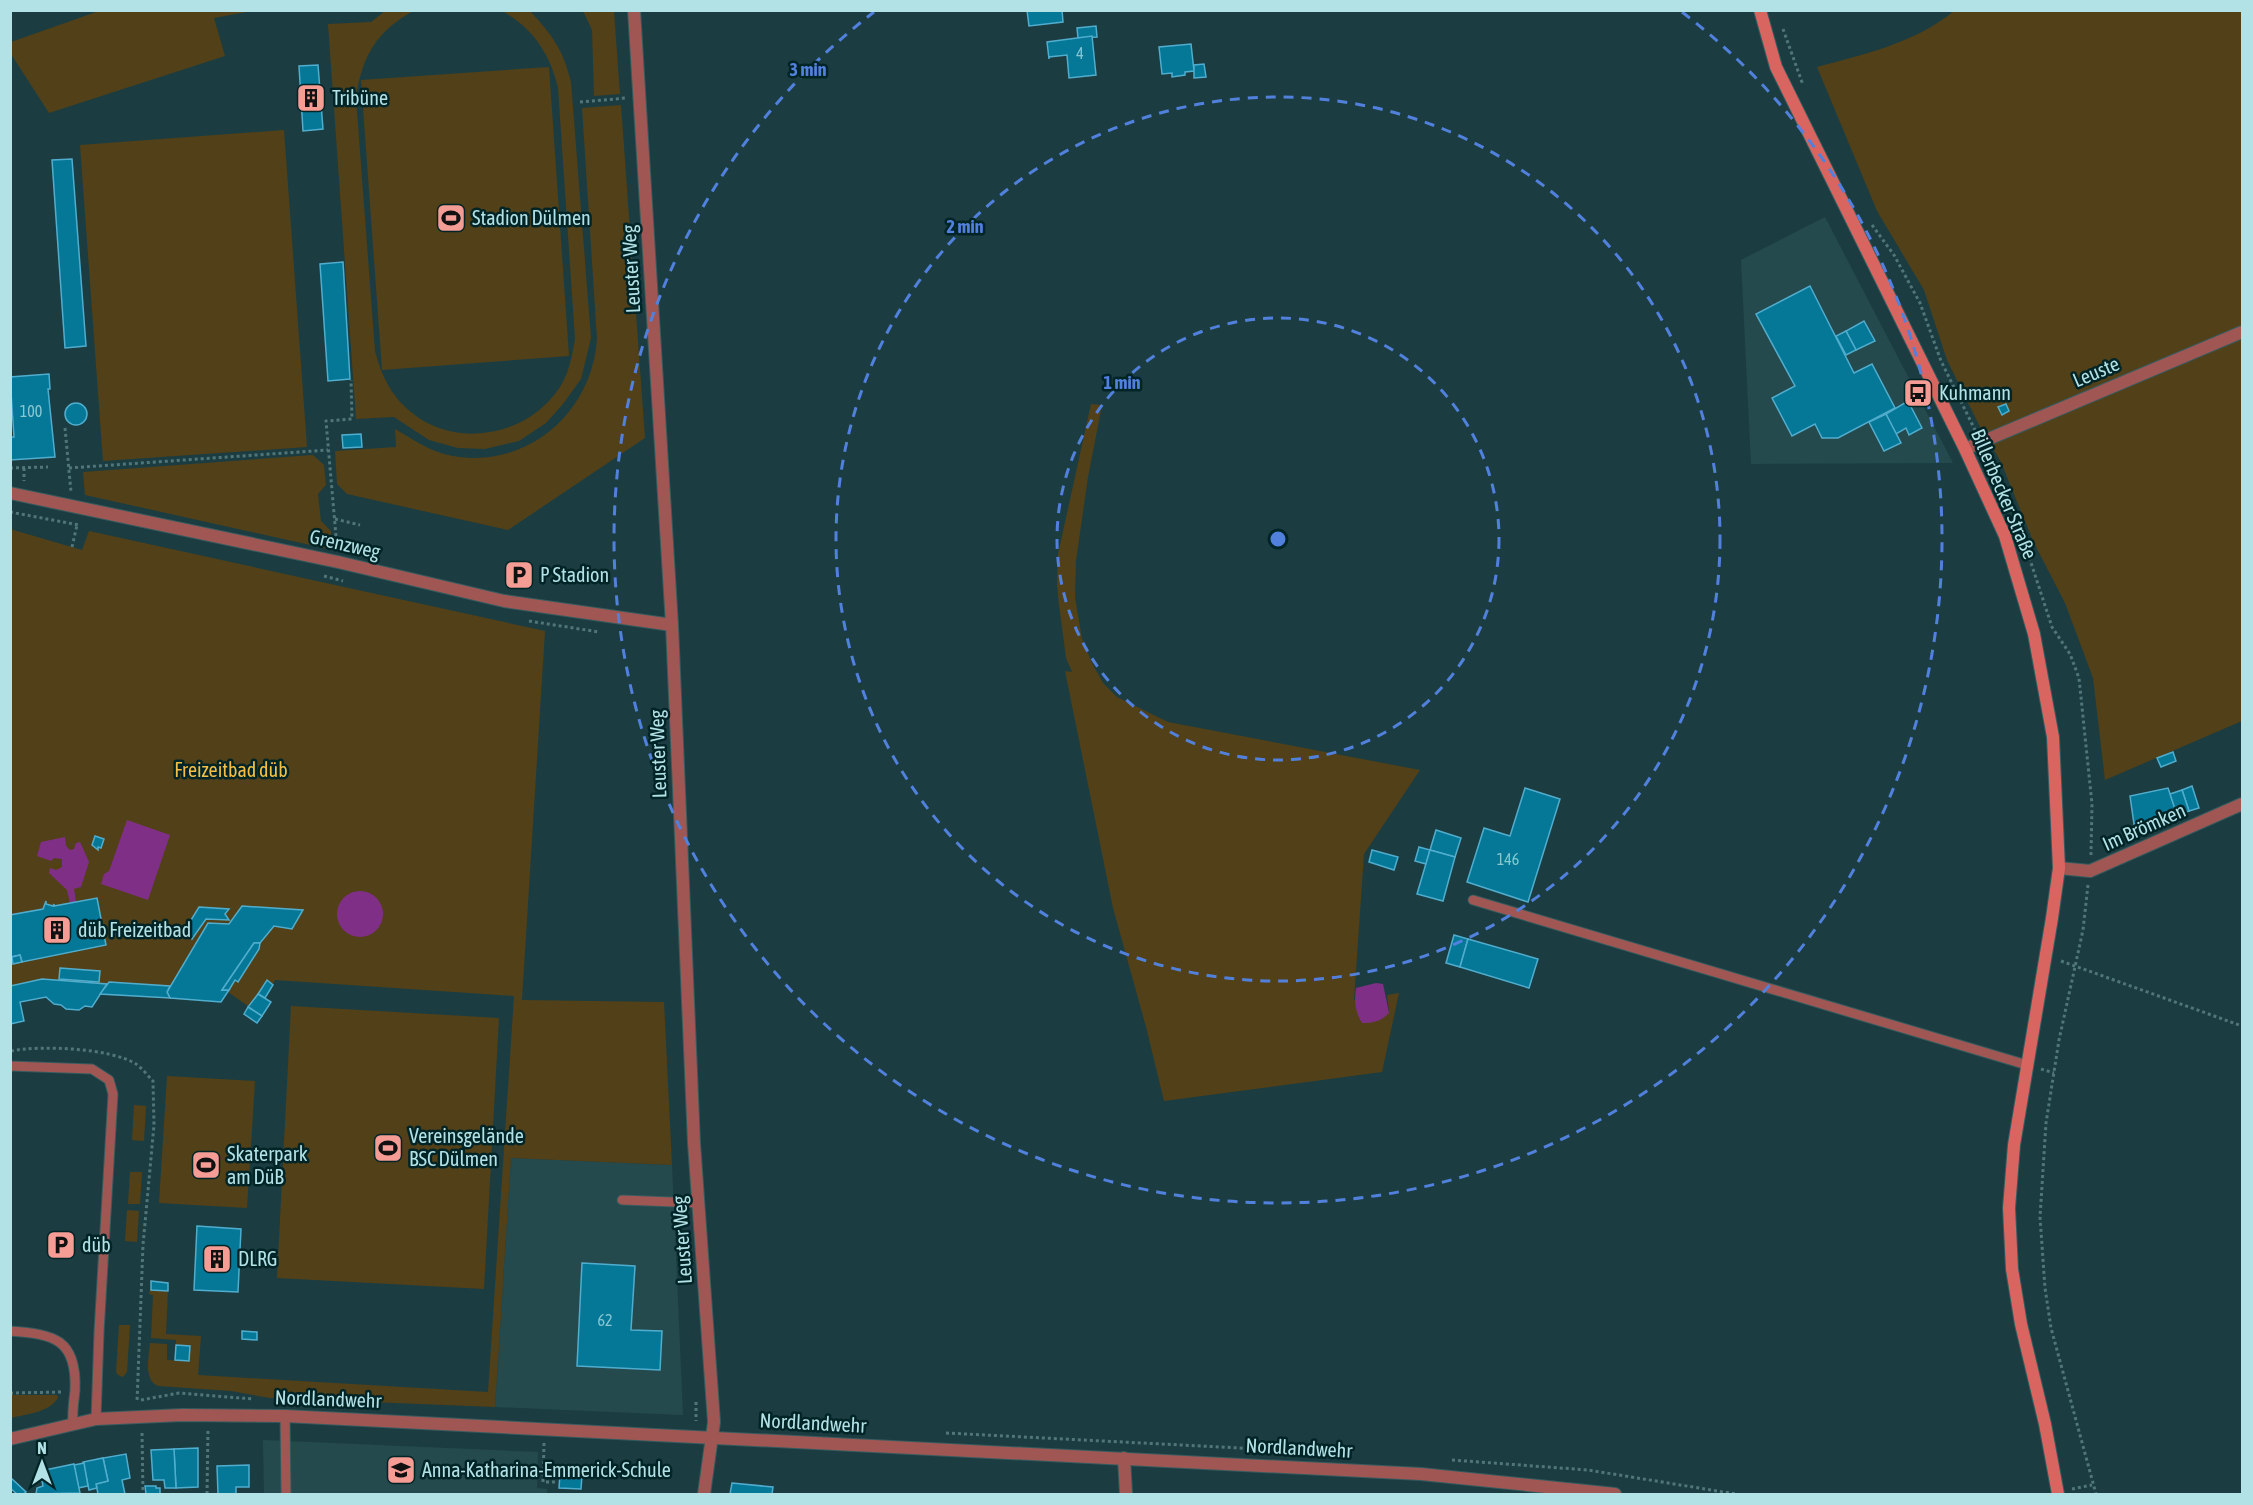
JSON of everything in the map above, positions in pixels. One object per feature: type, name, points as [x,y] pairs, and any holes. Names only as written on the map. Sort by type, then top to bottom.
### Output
[{"type":"main road","name":"Billerbecker Straße","points":[[1760,10],[1776,67],[1965,449],[2005,536],[2034,634],[2053,737],[2059,868],[2014,1145],[2009,1208],[2012,1269],[2021,1324],[2045,1424],[2058,1493]]},
{"type":"street","name":"Leuster Weg","points":[[634,10],[672,625],[699,1203],[714,1422],[705,1494]]},
{"type":"street","name":"Leuste","points":[[1965,449],[2242,332]]},
{"type":"street","name":"Grenzweg","points":[[10,493],[72,504],[338,562],[504,601],[672,625]]},
{"type":"street","name":"Im Brömken","points":[[2059,868],[2090,871],[2242,804]]},
{"type":"street","name":"Nordlandwehr","points":[[10,1439],[96,1419],[139,1416],[285,1416],[1421,1474],[1615,1494]]},
{"type":"street","points":[[1124,1458],[1126,1494]]},
{"type":"lane","points":[[1473,900],[2027,1065]]},
{"type":"lane","points":[[10,1066],[92,1069],[109,1080],[113,1094],[96,1419]]},
{"type":"lane","points":[[622,1200],[699,1203]]},
{"type":"lane","points":[[10,1331],[42,1333],[58,1341],[68,1353],[74,1367],[75,1392],[71,1409],[73,1423]]},
{"type":"lane","points":[[285,1416],[286,1494]]},
{"type":"path","points":[[1780,21],[1807,93]]},
{"type":"path","points":[[580,102],[640,97]]},
{"type":"path","points":[[1869,220],[1894,255],[1920,303],[1941,361],[2022,532],[2052,627],[2070,654],[2079,678],[2092,804],[2090,871],[2083,930],[2059,1040],[2046,1123],[2040,1216],[2045,1288],[2051,1328],[2096,1494]]},
{"type":"path","points":[[339,580],[326,421],[352,418],[351,380]]},
{"type":"path","points":[[65,428],[72,504],[77,525],[72,547]]},
{"type":"path","points":[[69,468],[328,450]]},
{"type":"path","points":[[10,468],[48,466]]},
{"type":"path","points":[[10,512],[87,525]]},
{"type":"path","points":[[334,519],[360,525]]},
{"type":"path","points":[[316,575],[351,582]]},
{"type":"path","points":[[524,621],[547,626],[604,632]]},
{"type":"path","points":[[2046,956],[2242,1026]]},
{"type":"path","points":[[10,1051],[29,1047],[116,1055],[137,1064],[153,1081],[154,1125],[143,1245],[139,1416],[142,1494]]},
{"type":"path","points":[[10,1393],[75,1392]]},
{"type":"path","points":[[695,1397],[696,1421]]},
{"type":"path","points":[[207,1494],[208,1416]]},
{"type":"path","points":[[545,1429],[543,1482],[556,1482]]},
{"type":"path","points":[[2058,1493],[2092,1485]]},
{"type":"shaded area","points":[[1825,217],[1953,463],[1751,464],[1741,260]]},
{"type":"shaded area","points":[[127,820],[170,835],[148,900],[101,884],[104,874],[109,871]]},
{"type":"shaded area","points":[[65,837],[66,846],[70,850],[80,842],[89,862],[81,887],[74,889],[76,902],[70,903],[67,890],[49,873],[50,868],[56,870],[62,867],[62,859],[54,858],[51,861],[37,856],[41,842]]},
{"type":"shaded area","points":[[360,891],[376,898],[383,914],[376,930],[360,937],[344,930],[337,914],[344,898]]},
{"type":"shaded area","points":[[1376,983],[1383,984],[1389,1013],[1377,1021],[1362,1023],[1356,1006],[1356,988]]},
{"type":"shaded area","points":[[511,1158],[672,1165],[683,1415],[495,1407]]},
{"type":"shaded area","name":"Anna-Katharina-Emmerick-Schule","points":[[263,1440],[538,1452],[537,1488],[547,1489],[547,1494],[264,1494]]},
{"type":"green space","points":[[99,11],[252,11],[214,18],[225,56],[49,113],[11,54],[11,42]]},
{"type":"green space","points":[[385,11],[413,11],[389,28],[373,47],[362,70],[356,98],[375,351],[388,385],[405,407],[425,422],[449,431],[473,434],[498,431],[522,422],[543,407],[560,387],[568,370],[575,339],[558,88],[550,64],[539,43],[523,25],[502,11],[530,11],[556,43],[568,70],[571,82],[591,338],[581,379],[546,423],[519,441],[485,449],[458,448],[429,440],[394,417],[356,419],[328,24],[371,22]]},
{"type":"green space","points":[[583,11],[614,11],[620,94],[594,96],[592,30]]},
{"type":"green space","points":[[1954,11],[2242,11],[2242,721],[2105,780],[2093,678],[2065,603],[2033,541],[2001,462],[1981,429],[1947,360],[1924,290],[1877,211],[1817,67],[1889,46],[1923,31]]},
{"type":"green space","points":[[549,67],[569,356],[382,370],[361,80]]},
{"type":"green space","points":[[621,105],[645,438],[508,530],[347,494],[337,484],[335,451],[396,447],[395,429],[437,452],[472,458],[500,455],[525,447],[548,433],[567,414],[582,392],[592,367],[597,339],[582,108]]},
{"type":"green space","points":[[284,130],[307,447],[103,461],[80,145]]},
{"type":"green space","points":[[1091,404],[1102,405],[1088,477],[1076,561],[1075,597],[1082,639],[1103,683],[1117,697],[1168,722],[1420,770],[1364,854],[1354,1000],[1389,1012],[1387,995],[1399,993],[1382,1072],[1164,1101],[1113,908],[1065,671],[1072,672],[1066,658],[1059,605],[1058,554]]},
{"type":"green space","points":[[313,455],[324,465],[326,485],[318,494],[321,521],[331,531],[333,550],[85,495],[83,472]]},
{"type":"green space","name":"Freizeitbad düb","points":[[10,529],[82,550],[89,531],[545,631],[522,1000],[664,1002],[672,1165],[511,1158],[495,1407],[270,1398],[231,1391],[158,1386],[150,1379],[148,1368],[150,1343],[167,1344],[167,1360],[189,1361],[190,1346],[176,1345],[176,1340],[151,1338],[153,1295],[149,1294],[150,1289],[168,1291],[166,1334],[201,1336],[198,1375],[488,1392],[514,996],[275,980],[265,998],[271,1002],[262,1016],[228,992],[221,1002],[100,994],[107,984],[42,979],[11,986]]},
{"type":"green space","name":"Vereinsgelände BSC Dülmen","points":[[291,1006],[499,1018],[484,1289],[277,1278]]},
{"type":"green space","name":"Skaterpark am DüB","points":[[167,1076],[255,1081],[247,1208],[159,1203]]},
{"type":"green space","points":[[134,1105],[146,1106],[144,1141],[132,1140]]},
{"type":"green space","points":[[130,1172],[142,1172],[140,1204],[128,1204]]},
{"type":"green space","points":[[127,1210],[139,1211],[137,1242],[125,1241]]},
{"type":"green space","points":[[119,1325],[130,1325],[127,1372],[123,1377],[116,1372]]},
{"type":"green space","points":[[11,1395],[57,1395],[58,1398],[43,1410],[11,1418]]},
{"type":"building","points":[[1027,10],[1062,10],[1063,22],[1029,26]]},
{"type":"building","points":[[1096,26],[1097,37],[1078,38],[1077,28]]},
{"type":"building","points":[[1092,36],[1096,75],[1069,78],[1067,55],[1049,57],[1049,59],[1047,42]]},
{"type":"building","points":[[1191,44],[1194,71],[1172,77],[1172,73],[1162,74],[1159,47]]},
{"type":"building","points":[[1204,64],[1206,77],[1194,78],[1194,65]]},
{"type":"building","name":"Tribüne","points":[[318,65],[323,129],[303,131],[299,66]]},
{"type":"building","points":[[72,159],[86,346],[65,348],[52,160]]},
{"type":"building","points":[[343,262],[350,379],[328,381],[320,264]]},
{"type":"building","points":[[1810,286],[1854,373],[1872,364],[1895,408],[1838,438],[1822,438],[1815,424],[1792,436],[1772,398],[1795,386],[1756,314]]},
{"type":"building","points":[[1864,321],[1875,341],[1856,350],[1846,331]]},
{"type":"building","points":[[1846,331],[1856,350],[1846,355],[1836,336]]},
{"type":"building","points":[[49,374],[50,389],[48,389],[55,457],[10,460],[10,437],[14,437],[10,377]]},
{"type":"building","points":[[1908,401],[1922,428],[1909,435],[1906,428],[1896,434],[1886,414]]},
{"type":"building","points":[[76,403],[84,406],[87,414],[84,422],[76,425],[68,422],[65,414],[68,406]]},
{"type":"building","points":[[2006,404],[2009,411],[2002,415],[1998,407]]},
{"type":"building","points":[[1886,414],[1901,443],[1884,451],[1869,422]]},
{"type":"building","points":[[361,434],[362,447],[343,448],[342,435]]},
{"type":"building","points":[[2173,752],[2176,761],[2161,767],[2157,758]]},
{"type":"building","points":[[2192,786],[2199,808],[2189,811],[2182,790]]},
{"type":"building","points":[[1525,788],[1560,799],[1528,902],[1467,882],[1484,828],[1510,836]]},
{"type":"building","points":[[2168,788],[2178,816],[2134,824],[2130,796]]},
{"type":"building","points":[[2182,790],[2189,811],[2177,815],[2170,794]]},
{"type":"building","points":[[1436,830],[1461,838],[1455,857],[1430,850]]},
{"type":"building","points":[[95,836],[104,839],[98,850],[92,845]]},
{"type":"building","points":[[1419,847],[1430,850],[1426,864],[1415,861]]},
{"type":"building","points":[[1372,850],[1398,857],[1394,870],[1369,862]]},
{"type":"building","points":[[1430,850],[1455,857],[1443,901],[1417,894]]},
{"type":"building","name":"düb Freizeitbad","points":[[97,898],[106,945],[22,962],[20,955],[10,957],[10,915],[43,909],[46,901],[46,904],[53,906],[54,904],[54,906]]},
{"type":"building","points":[[242,906],[303,910],[292,929],[274,926],[260,943],[254,943],[222,990],[229,990],[221,1002],[170,998],[167,992],[208,923],[229,924]]},
{"type":"building","points":[[199,907],[229,909],[225,914],[229,920],[206,919],[192,939],[189,933],[183,933]]},
{"type":"building","points":[[1454,935],[1468,939],[1460,967],[1446,963]]},
{"type":"building","points":[[1468,939],[1538,959],[1529,988],[1460,967]]},
{"type":"building","points":[[254,943],[260,943],[259,949],[238,982],[235,980],[229,990],[222,990]]},
{"type":"building","points":[[20,955],[22,962],[13,964],[12,957]]},
{"type":"building","points":[[60,968],[100,971],[99,982],[59,979]]},
{"type":"building","name":"düb Freizeitbad","points":[[42,979],[107,984],[92,1007],[85,1006],[79,1010],[66,1009],[54,1004],[46,997],[20,1002],[24,1021],[10,1024],[10,986]]},
{"type":"building","points":[[267,980],[273,985],[265,998],[258,994]]},
{"type":"building","points":[[109,982],[170,986],[167,992],[170,998],[100,994]]},
{"type":"building","points":[[258,994],[271,1002],[262,1016],[248,1007]]},
{"type":"building","points":[[248,1007],[262,1016],[257,1023],[244,1014]]},
{"type":"building","name":"DLRG","points":[[197,1226],[241,1229],[238,1292],[194,1290]]},
{"type":"building","points":[[582,1263],[635,1266],[631,1330],[662,1331],[660,1370],[577,1366]]},
{"type":"building","points":[[151,1281],[168,1283],[168,1291],[151,1290]]},
{"type":"building","points":[[242,1331],[257,1332],[257,1340],[242,1339]]},
{"type":"building","points":[[176,1345],[190,1346],[189,1361],[175,1360]]},
{"type":"building","points":[[198,1448],[198,1487],[176,1488],[174,1449]]},
{"type":"building","points":[[174,1449],[176,1488],[165,1488],[164,1480],[153,1480],[151,1450]]},
{"type":"building","points":[[126,1454],[130,1478],[122,1480],[125,1494],[98,1494],[96,1484],[108,1481],[103,1458]]},
{"type":"building","points":[[103,1458],[108,1481],[96,1484],[97,1488],[89,1490],[83,1462]]},
{"type":"building","points":[[84,1463],[88,1486],[78,1488],[74,1465]]},
{"type":"building","points":[[74,1464],[80,1493],[36,1494],[37,1488],[43,1486],[40,1471]]},
{"type":"building","points":[[249,1465],[249,1487],[236,1487],[236,1494],[218,1494],[217,1466]]},
{"type":"building","points":[[560,1474],[582,1475],[581,1489],[559,1488]]},
{"type":"building","points":[[10,1477],[26,1492],[17,1494],[10,1488]]},
{"type":"building","points":[[732,1483],[773,1487],[772,1494],[730,1494]]},
{"type":"building","points":[[145,1486],[160,1488],[160,1494],[146,1494]]},
{"type":"place","name":"Tribüne","points":[[311,98]]},
{"type":"place","name":"Stadion Dülmen","points":[[451,218]]},
{"type":"place","name":"Kuhmann","points":[[1918,393]]},
{"type":"place","name":"P Stadion","points":[[519,575]]},
{"type":"place","name":"düb Freizeitbad","points":[[57,930]]},
{"type":"place","name":"Vereinsgelände BSC Dülmen","points":[[388,1148]]},
{"type":"place","name":"Skaterpark am DüB","points":[[206,1165]]},
{"type":"place","name":"düb","points":[[61,1245]]},
{"type":"place","name":"DLRG","points":[[217,1259]]},
{"type":"place","name":"Anna-Katharina-Emmerick-Schule","points":[[401,1470]]}]
